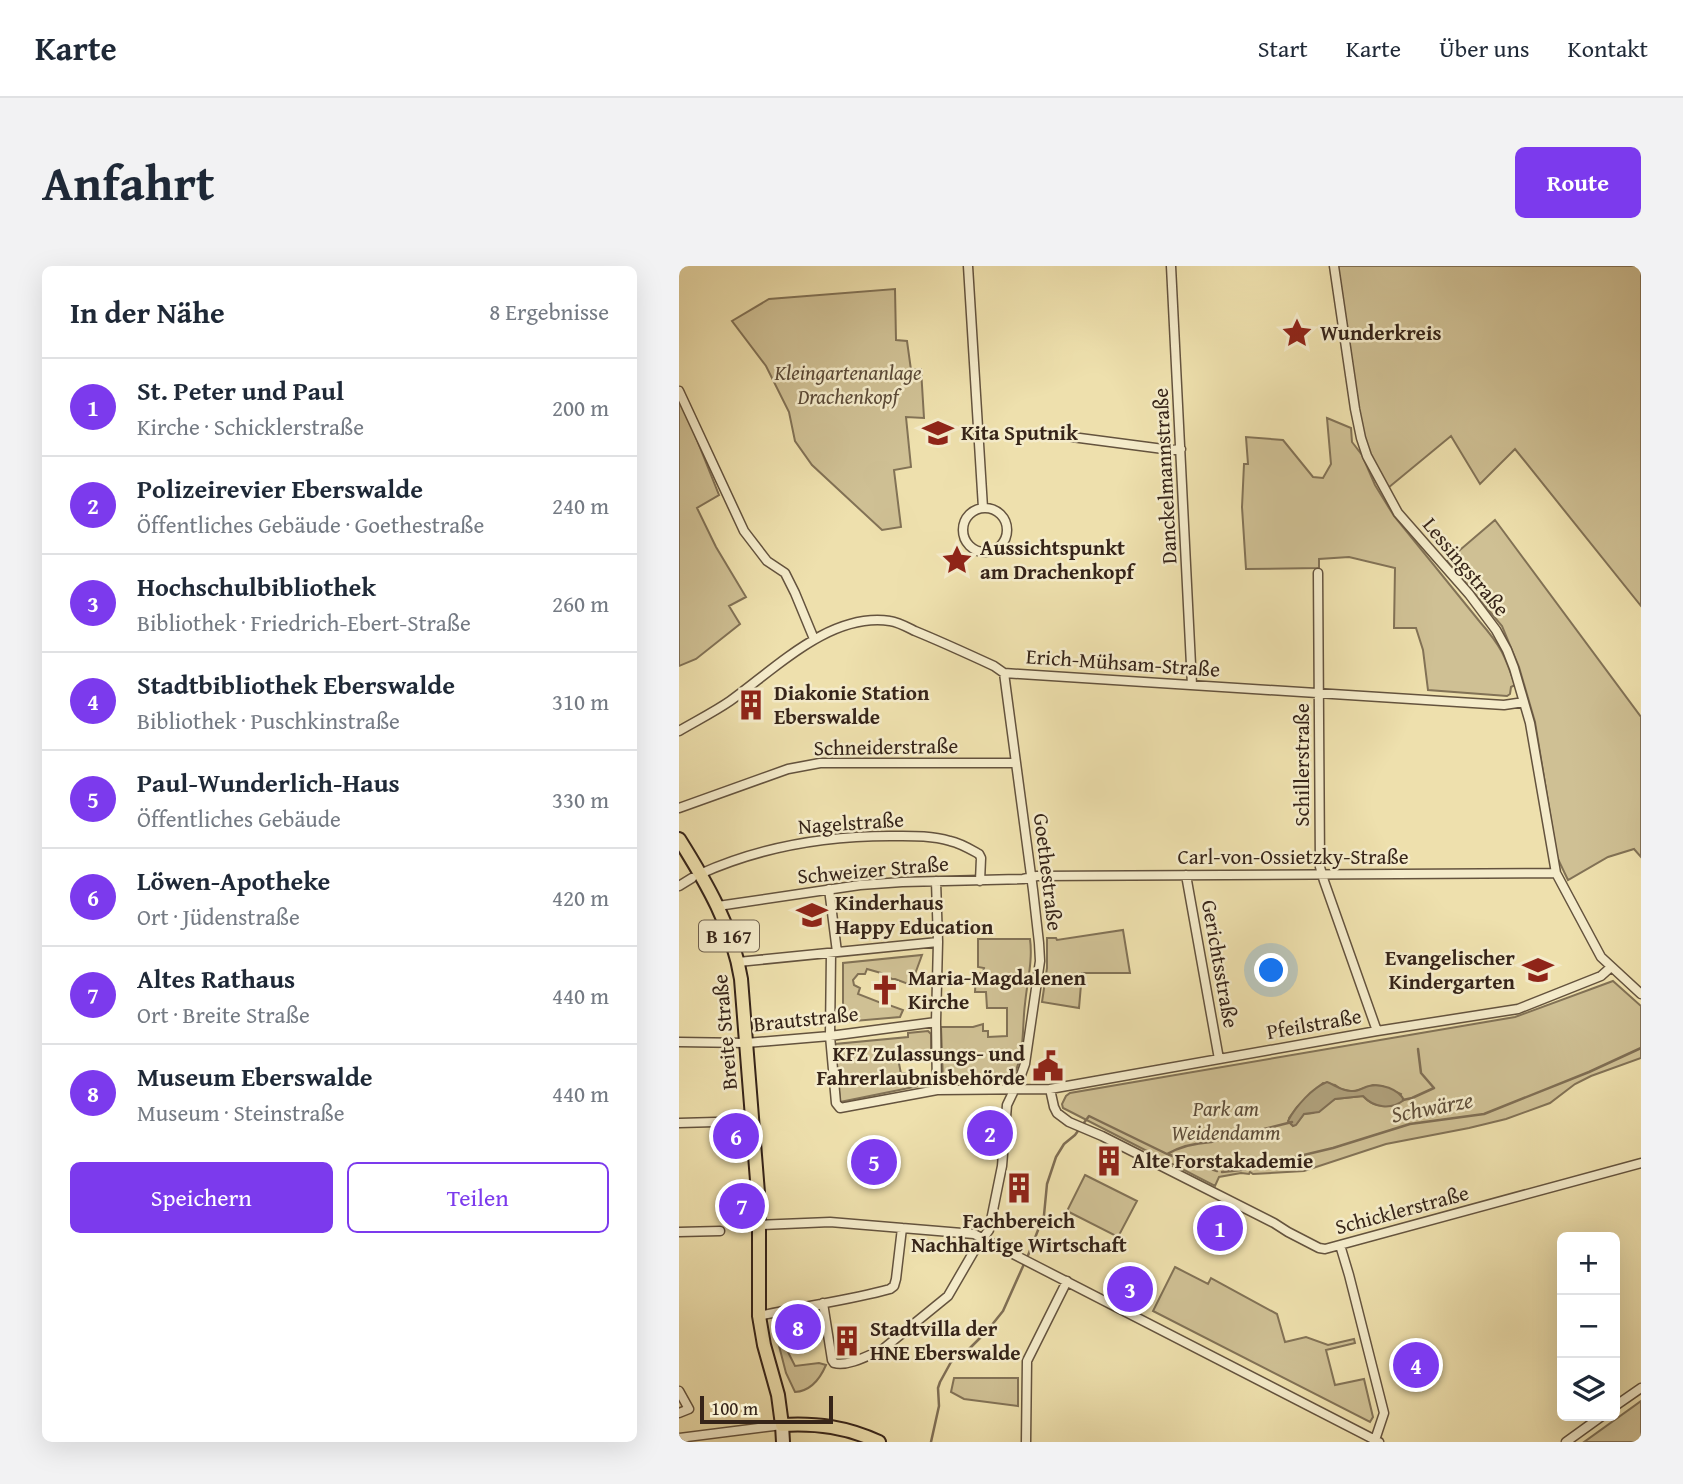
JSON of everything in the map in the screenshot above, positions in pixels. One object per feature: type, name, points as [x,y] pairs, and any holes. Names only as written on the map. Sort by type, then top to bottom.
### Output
[{"type":"main road","name":"Breite Straße","points":[[679,839],[696,876],[717,906],[739,962],[752,1121],[758,1316],[778,1395],[783,1442]]},
{"type":"main road","points":[[782,1425],[829,1426],[856,1432],[879,1442]]},
{"type":"street","points":[[968,266],[983,508]]},
{"type":"street","name":"Danckelmannstraße","points":[[1171,266],[1192,685]]},
{"type":"street","name":"Lessingstraße","points":[[1334,266],[1355,409],[1367,456],[1398,513],[1469,594],[1496,630],[1514,668],[1530,723],[1556,873],[1600,956],[1641,994]]},
{"type":"street","points":[[679,391],[744,531],[767,561],[785,573],[814,639]]},
{"type":"street","points":[[1072,437],[1181,449]]},
{"type":"street","points":[[983,508],[998,512],[1006,524],[1007,532],[1000,546],[986,552],[972,548],[963,535],[965,520],[969,514],[983,508]]},
{"type":"street","name":"Schillerstraße","points":[[1318,573],[1321,874],[1377,1031]]},
{"type":"street","name":"Erich-Mühsam-Straße","points":[[679,731],[729,702],[814,639],[847,625],[862,622],[892,621],[994,666],[1004,673],[1504,705],[1524,702]]},
{"type":"street","name":"Goethestraße","points":[[823,1303],[834,1363],[841,1364],[883,1349],[948,1296],[991,1224],[1002,1166],[1007,1105],[1025,1064],[1040,961],[1004,673]]},
{"type":"street","name":"Schneiderstraße","points":[[679,808],[788,769],[820,763],[1016,763]]},
{"type":"street","name":"Nagelstraße","points":[[679,886],[726,862],[761,851],[860,836],[926,837],[952,841],[979,854],[980,880]]},
{"type":"street","name":"Carl-von-Ossietzky-Straße","points":[[1031,877],[1556,873]]},
{"type":"street","name":"Gerichtsstraße","points":[[1186,875],[1219,1059]]},
{"type":"street","name":"Schweizer Straße","points":[[717,906],[871,884],[1031,877]]},
{"type":"street","points":[[936,881],[937,1090]]},
{"type":"street","points":[[829,889],[834,953],[830,1036]]},
{"type":"street","points":[[739,962],[938,942]]},
{"type":"street","name":"Pfeilstraße","points":[[830,1036],[837,1106],[840,1108],[937,1090],[1050,1089],[1518,1009],[1601,976],[1611,967]]},
{"type":"street","name":"Brautstraße","points":[[679,1042],[746,1043],[936,1023]]},
{"type":"street","name":"Schicklerstraße","points":[[1050,1089],[1053,1107],[1057,1113],[1075,1124],[1319,1248],[1330,1248],[1641,1163]]},
{"type":"street","points":[[679,1123],[752,1121]]},
{"type":"street","points":[[757,1229],[830,1222],[970,1233],[1377,1441],[1384,1413],[1340,1245]]},
{"type":"street","points":[[758,1316],[854,1299],[890,1289],[896,1279],[902,1228]]},
{"type":"street","points":[[679,1232],[720,1231]]},
{"type":"street","points":[[1026,1442],[1027,1361],[1067,1281]]},
{"type":"street","points":[[1620,1403],[1641,1388]]},
{"type":"street","points":[[679,1391],[689,1409],[679,1413]]},
{"type":"street","points":[[1566,1442],[1595,1421]]},
{"type":"street","points":[[679,1438],[782,1425]]},
{"type":"green space","points":[[1336,266],[1641,266],[1641,606],[1515,449],[1480,484],[1451,436],[1388,488],[1365,441]]},
{"type":"green space","name":"Kleingartenanlage Drachenkopf","points":[[895,289],[896,340],[907,341],[911,370],[921,369],[924,418],[906,417],[911,467],[894,470],[901,527],[882,530],[812,465],[795,441],[789,412],[766,366],[732,321],[769,299]]},
{"type":"green space","points":[[679,395],[719,495],[697,508],[716,547],[746,597],[729,606],[740,624],[696,659],[679,666]]},
{"type":"green space","points":[[1327,418],[1351,428],[1352,442],[1362,455],[1375,485],[1394,516],[1498,645],[1515,685],[1507,696],[1428,690],[1423,650],[1416,628],[1394,628],[1395,568],[1349,557],[1319,559],[1319,568],[1246,569],[1242,507],[1244,464],[1248,464],[1246,437],[1283,440],[1313,477],[1323,478],[1331,464]]},
{"type":"green space","points":[[1495,520],[1641,717],[1641,857],[1634,849],[1608,857],[1568,880],[1557,857],[1535,722],[1519,667],[1502,626],[1447,561]]},
{"type":"green space","points":[[1123,930],[1130,973],[1082,973],[1079,1008],[1042,1002],[1047,968],[1047,938],[1057,940]]},
{"type":"green space","points":[[978,939],[1030,939],[1020,1058],[1013,1077],[1006,1081],[945,1083],[941,1027],[973,1027],[983,1024],[983,1031],[988,1031],[988,1037],[1007,1036],[1007,1008],[987,1008],[986,992],[975,992],[976,974],[983,973],[984,968],[978,967]]},
{"type":"green space","points":[[922,955],[911,985],[867,969],[865,974],[858,974],[853,980],[854,985],[860,988],[858,994],[903,1010],[900,1017],[843,1022],[843,963]]},
{"type":"green space","name":"Park am Weidendamm","points":[[1613,981],[1641,1006],[1641,1058],[1591,1076],[1575,1084],[1550,1103],[1506,1119],[1386,1144],[1304,1171],[1250,1172],[1219,1177],[1215,1186],[1063,1108],[1062,1104],[1070,1093],[1515,1017]],"holes":[[[1323,1083],[1350,1091],[1373,1085],[1382,1086],[1401,1094],[1397,1105],[1392,1106],[1374,1104],[1363,1096],[1335,1099],[1313,1113],[1304,1114],[1293,1126],[1289,1122],[1297,1107]]]},
{"type":"green space","points":[[928,1031],[931,1034],[931,1052],[921,1051],[898,1058],[901,1074],[916,1074],[919,1086],[840,1102],[835,1044],[908,1037],[908,1033]]},
{"type":"green space","points":[[1085,1175],[1137,1201],[1118,1237],[1067,1211]]},
{"type":"green space","points":[[1175,1267],[1208,1284],[1211,1278],[1277,1314],[1285,1342],[1306,1337],[1328,1345],[1354,1339],[1355,1343],[1326,1350],[1335,1385],[1364,1379],[1373,1417],[1370,1422],[1153,1311]]},
{"type":"green space","points":[[777,1338],[795,1366],[819,1363],[826,1365],[810,1387],[795,1392],[786,1373]]},
{"type":"green space","points":[[954,1378],[1018,1378],[1018,1406],[964,1399],[951,1392]]},
{"type":"green space","points":[[1641,1401],[1641,1439],[1637,1442],[1584,1442],[1613,1421],[1620,1421],[1620,1416]]},
{"type":"shaded area","points":[[1327,1082],[1349,1091],[1374,1085],[1384,1086],[1398,1093],[1404,1100],[1383,1106],[1372,1103],[1363,1096],[1335,1099],[1319,1112],[1304,1114],[1293,1126],[1288,1121],[1295,1109],[1310,1093]]},
{"type":"waterway","name":"Schwärze","points":[[1222,1172],[1333,1148],[1410,1124],[1484,1114],[1641,1048]]},
{"type":"waterway","points":[[1403,1100],[1434,1088],[1421,1073],[1418,1049]]},
{"type":"waterway","name":"Schwärze","points":[[1027,1258],[1044,1215],[1047,1184],[1056,1157],[1089,1116],[1167,1154],[1217,1171]]},
{"type":"waterway","points":[[1167,1154],[1189,1145],[1292,1122]]},
{"type":"waterway","name":"Schwärze","points":[[931,1442],[939,1406],[940,1382],[951,1362],[966,1352],[1003,1311],[1024,1264]]},
{"type":"place","name":"Wunderkreis","points":[[1297,333]]},
{"type":"place","name":"Kita Sputnik","points":[[938,433]]},
{"type":"place","name":"Aussichtspunkt am Drachenkopf","points":[[957,560]]},
{"type":"place","name":"Diakonie Station Eberswalde","points":[[751,705]]},
{"type":"place","name":"Kinderhaus Happy Education","points":[[812,915]]},
{"type":"place","name":"Evangelischer Kindergarten","points":[[1538,970]]},
{"type":"place","name":"Maria-Magdalenen Kirche","points":[[885,990]]},
{"type":"place","name":"KFZ Zulassungs- und Fahrerlaubnisbehörde","points":[[1048,1066]]},
{"type":"place","name":"Polizeirevier Eberswalde","points":[[990,1133]]},
{"type":"place","name":"Löwen-Apotheke","points":[[736,1136]]},
{"type":"place","name":"Alte Forstakademie","points":[[1109,1161]]},
{"type":"place","name":"Paul-Wunderlich-Haus","points":[[874,1162]]},
{"type":"place","name":"Fachbereich Nachhaltige Wirtschaft","points":[[1019,1188]]},
{"type":"place","name":"Altes Rathaus","points":[[742,1206]]},
{"type":"place","name":"St. Peter und Paul","points":[[1220,1228]]},
{"type":"place","name":"Hochschulbibliothek","points":[[1130,1289]]},
{"type":"place","name":"Museum Eberswalde","points":[[798,1327]]},
{"type":"place","name":"Stadtvilla der HNE Eberswalde","points":[[847,1341]]},
{"type":"place","name":"Stadtbibliothek Eberswalde","points":[[1416,1365]]}]
